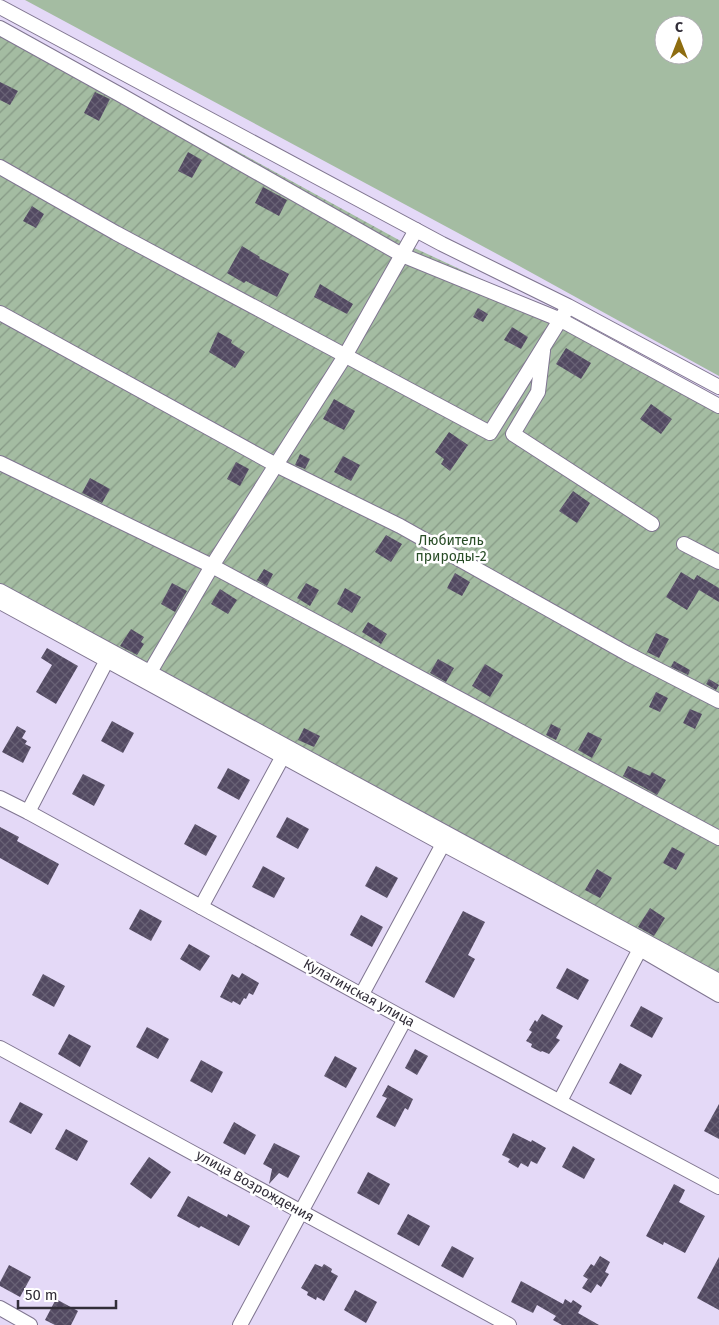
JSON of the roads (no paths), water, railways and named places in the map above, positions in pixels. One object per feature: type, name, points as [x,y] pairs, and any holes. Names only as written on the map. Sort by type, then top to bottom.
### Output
[{"type":"street","points":[[0,7],[416,230],[568,306],[719,387]]},
{"type":"street","points":[[0,28],[402,255],[561,320],[719,406]]},
{"type":"street","points":[[0,167],[116,233],[490,433],[568,306]]},
{"type":"street","points":[[150,672],[212,566],[345,356],[416,230]]},
{"type":"street","points":[[0,313],[276,465],[400,526],[626,653],[719,701]]},
{"type":"street","points":[[544,346],[538,392],[513,434],[652,524]]},
{"type":"street","points":[[0,464],[212,566],[719,838]]},
{"type":"street","points":[[684,544],[719,562]]},
{"type":"street","points":[[0,590],[719,981]]},
{"type":"street","points":[[0,602],[443,844],[640,949],[719,995]]},
{"type":"street","points":[[28,812],[107,660]]},
{"type":"street","points":[[202,907],[283,756]]},
{"type":"street","name":"Кулагинская улица","points":[[0,798],[719,1188]]},
{"type":"street","points":[[362,994],[443,844]]},
{"type":"street","points":[[560,1101],[640,949]]},
{"type":"street","points":[[240,1325],[405,1019]]},
{"type":"street","name":"улица Возрождения","points":[[0,1048],[509,1325]]},
{"type":"street","points":[[0,1308],[24,1324]]},
{"type":"park label","name":"Любитель природы-2","points":[[451,548]]}]
